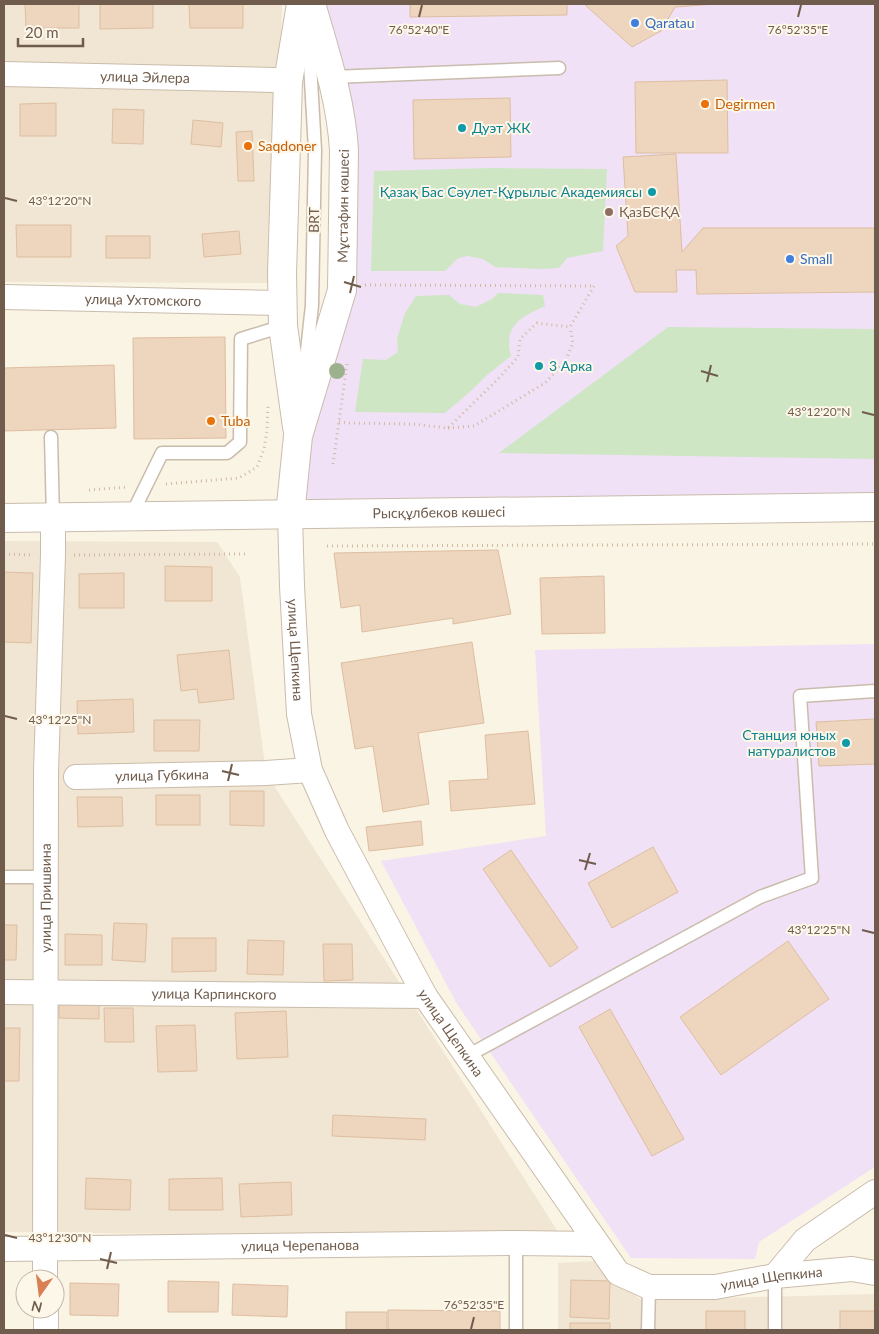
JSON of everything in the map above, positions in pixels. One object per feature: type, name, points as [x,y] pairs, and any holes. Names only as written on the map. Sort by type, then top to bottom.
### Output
[{"type":"street","name":"Мұстафин көшесі","points":[[298,436],[282,314],[288,82],[301,4]]},
{"type":"street","name":"Мұстафин көшесі","points":[[290,515],[298,436],[342,290],[344,150],[342,127],[332,77],[311,4]]},
{"type":"street","name":"улица Эйлера","points":[[4,74],[274,80],[288,82]]},
{"type":"street","name":"улица Ухтомского","points":[[4,297],[282,314]]},
{"type":"street","name":"Рысқұлбеков көшесі","points":[[4,518],[875,507]]},
{"type":"street","name":"улица Щепкина","points":[[290,515],[299,714],[310,770],[337,832],[425,996],[618,1273],[649,1287],[715,1287],[775,1276],[852,1268],[875,1273]]},
{"type":"street","name":"улица Пришвина","points":[[45,1269],[46,772],[53,518]]},
{"type":"street","name":"улица Губкина","points":[[76,776],[266,773],[310,770]]},
{"type":"street","name":"улица Карпинского","points":[[4,992],[425,996]]},
{"type":"street","points":[[775,1276],[804,1240],[875,1192]]},
{"type":"street","name":"улица Черепанова","points":[[4,1249],[516,1243],[597,1244]]},
{"type":"lane","name":"BRT","points":[[298,436],[312,304],[315,150],[306,4]]},
{"type":"lane","points":[[332,77],[558,68]]},
{"type":"lane","points":[[131,516],[162,453],[227,453],[240,442],[241,339],[282,314]]},
{"type":"lane","points":[[51,438],[53,518]]},
{"type":"lane","points":[[467,1056],[760,897],[812,878],[800,696],[875,691]]},
{"type":"lane","points":[[4,877],[46,877]]},
{"type":"lane","points":[[516,1243],[516,1330]]},
{"type":"lane","points":[[775,1276],[776,1330]]},
{"type":"lane","points":[[648,1330],[649,1287]]},
{"type":"path","points":[[339,422],[412,424],[448,428],[474,426],[545,383],[565,362],[573,343],[570,327],[594,286],[362,285]]},
{"type":"path","points":[[448,428],[518,357],[520,338],[537,323],[570,327]]},
{"type":"path","points":[[327,546],[875,544]]},
{"type":"path","points":[[4,554],[245,554]]},
{"type":"shaded area","points":[[4,4],[282,4],[276,283],[4,282]]},
{"type":"shaded area","name":"ҚазБСҚА","points":[[311,4],[875,4],[875,507],[290,515],[342,290],[344,150]]},
{"type":"shaded area","points":[[4,541],[217,542],[240,577],[266,773],[562,1238],[4,1232]]},
{"type":"shaded area","points":[[875,644],[875,1167],[759,1242],[755,1259],[631,1258],[457,1004],[381,861],[546,836],[535,650]]},
{"type":"shaded area","points":[[597,1261],[641,1300],[875,1294],[875,1330],[558,1330],[558,1263]]},
{"type":"green space","points":[[493,168],[607,169],[603,251],[567,258],[559,268],[495,267],[483,259],[468,256],[458,258],[445,271],[371,271],[374,171]]},
{"type":"green space","points":[[498,293],[543,295],[545,306],[522,318],[512,329],[509,345],[511,356],[445,413],[355,412],[363,359],[386,360],[398,352],[397,339],[405,313],[416,296],[449,295],[460,304],[476,307],[492,299]]},
{"type":"green space","points":[[668,327],[875,329],[875,459],[499,453]]},
{"type":"building","points":[[25,4],[79,4],[79,28],[26,28]]},
{"type":"building","points":[[100,4],[153,4],[153,28],[100,29]]},
{"type":"building","points":[[189,4],[243,4],[243,28],[190,28]]},
{"type":"building","points":[[410,4],[567,4],[567,15],[410,17]]},
{"type":"building","name":"Qaratau","points":[[584,4],[715,4],[675,7],[661,31],[632,47]]},
{"type":"building","points":[[727,80],[728,153],[636,153],[635,82]]},
{"type":"building","name":"Дуэт ЖК","points":[[510,98],[511,157],[414,159],[413,100]]},
{"type":"building","points":[[56,103],[56,136],[20,136],[20,104]]},
{"type":"building","points":[[113,109],[144,110],[143,144],[112,143]]},
{"type":"building","points":[[193,120],[223,123],[221,147],[191,144]]},
{"type":"building","points":[[252,131],[254,181],[238,181],[236,132]]},
{"type":"building","name":"Қазақ Бас Сәулет-Құрылыс Академиясы","points":[[676,154],[682,252],[703,228],[875,228],[875,292],[697,294],[696,270],[676,270],[677,292],[635,292],[616,246],[628,236],[623,157]]},
{"type":"building","points":[[16,225],[71,225],[71,257],[17,257]]},
{"type":"building","points":[[239,231],[241,254],[204,257],[202,234]]},
{"type":"building","points":[[106,236],[150,236],[150,258],[106,258]]},
{"type":"building","points":[[225,337],[226,438],[134,439],[133,338]]},
{"type":"building","points":[[114,365],[116,428],[4,431],[4,368]]},
{"type":"building","points":[[498,550],[511,614],[453,624],[453,618],[362,632],[360,605],[341,608],[334,553]]},
{"type":"building","points":[[165,566],[212,567],[212,601],[165,601]]},
{"type":"building","points":[[4,572],[33,573],[31,643],[4,642]]},
{"type":"building","points":[[124,573],[124,608],[79,608],[79,574]]},
{"type":"building","points":[[604,576],[605,633],[542,634],[540,578]]},
{"type":"building","points":[[472,642],[484,723],[418,733],[429,804],[383,812],[373,746],[355,749],[341,663]]},
{"type":"building","points":[[229,650],[234,699],[199,703],[197,689],[181,691],[177,655]]},
{"type":"building","points":[[133,699],[134,732],[78,734],[77,701]]},
{"type":"building","name":"Станция юных натуралистов","points":[[875,719],[875,764],[819,766],[816,722]]},
{"type":"building","points":[[154,720],[200,720],[199,751],[154,751]]},
{"type":"building","points":[[528,731],[535,804],[451,811],[449,781],[488,779],[485,735]]},
{"type":"building","points":[[230,791],[264,791],[264,826],[230,825]]},
{"type":"building","points":[[156,795],[200,795],[200,825],[156,825]]},
{"type":"building","points":[[77,797],[122,797],[123,826],[78,827]]},
{"type":"building","points":[[421,821],[423,845],[369,851],[366,827]]},
{"type":"building","points":[[653,847],[678,892],[612,928],[588,883]]},
{"type":"building","points":[[511,850],[578,948],[550,967],[483,869]]},
{"type":"building","points":[[114,923],[147,924],[145,962],[112,960]]},
{"type":"building","points":[[4,925],[17,925],[16,960],[4,960]]},
{"type":"building","points":[[65,934],[102,935],[102,965],[65,965]]},
{"type":"building","points":[[172,938],[216,938],[216,971],[172,972]]},
{"type":"building","points":[[248,940],[284,941],[283,975],[247,974]]},
{"type":"building","points":[[788,941],[829,999],[721,1075],[680,1017]]},
{"type":"building","points":[[323,944],[352,944],[353,980],[324,981]]},
{"type":"building","points":[[59,997],[99,997],[99,1019],[59,1018]]},
{"type":"building","points":[[104,1008],[133,1008],[134,1042],[105,1042]]},
{"type":"building","points":[[610,1009],[684,1139],[652,1156],[579,1027]]},
{"type":"building","points":[[286,1011],[288,1057],[237,1059],[235,1013]]},
{"type":"building","points":[[195,1025],[197,1071],[158,1072],[156,1026]]},
{"type":"building","points":[[4,1028],[20,1028],[19,1081],[4,1081]]},
{"type":"building","points":[[333,1115],[426,1119],[425,1140],[332,1136]]},
{"type":"building","points":[[86,1178],[131,1180],[130,1210],[85,1209]]},
{"type":"building","points":[[222,1178],[223,1210],[169,1210],[169,1179]]},
{"type":"building","points":[[291,1182],[292,1215],[241,1217],[239,1184]]},
{"type":"building","points":[[571,1280],[610,1281],[609,1319],[570,1317]]},
{"type":"building","points":[[168,1281],[219,1282],[218,1312],[168,1312]]},
{"type":"building","points":[[70,1283],[119,1284],[118,1316],[70,1315]]},
{"type":"building","points":[[233,1284],[288,1286],[287,1317],[232,1315]]},
{"type":"building","points":[[388,1310],[500,1311],[500,1330],[388,1330]]},
{"type":"building","points":[[706,1311],[745,1311],[745,1330],[706,1330]]},
{"type":"building","points":[[840,1311],[875,1311],[875,1330],[840,1330]]},
{"type":"building","points":[[346,1312],[387,1312],[387,1330],[346,1330]]},
{"type":"building","points":[[570,1323],[610,1323],[610,1330],[570,1330]]},
{"type":"place","name":"Qaratau","points":[[635,23]]},
{"type":"place","name":"Degirmen","points":[[705,104]]},
{"type":"place","name":"Дуэт ЖК","points":[[462,128]]},
{"type":"place","name":"Saqdoner","points":[[248,146]]},
{"type":"place","name":"Қазақ Бас Сәулет-Құрылыс Академиясы","points":[[652,192]]},
{"type":"place","name":"ҚазБСҚА","points":[[609,212]]},
{"type":"place","name":"Small","points":[[790,259]]},
{"type":"place","name":"3 Арка","points":[[539,366]]},
{"type":"place","name":"Tuba","points":[[211,421]]},
{"type":"place","name":"Станция юных натуралистов","points":[[846,743]]}]
